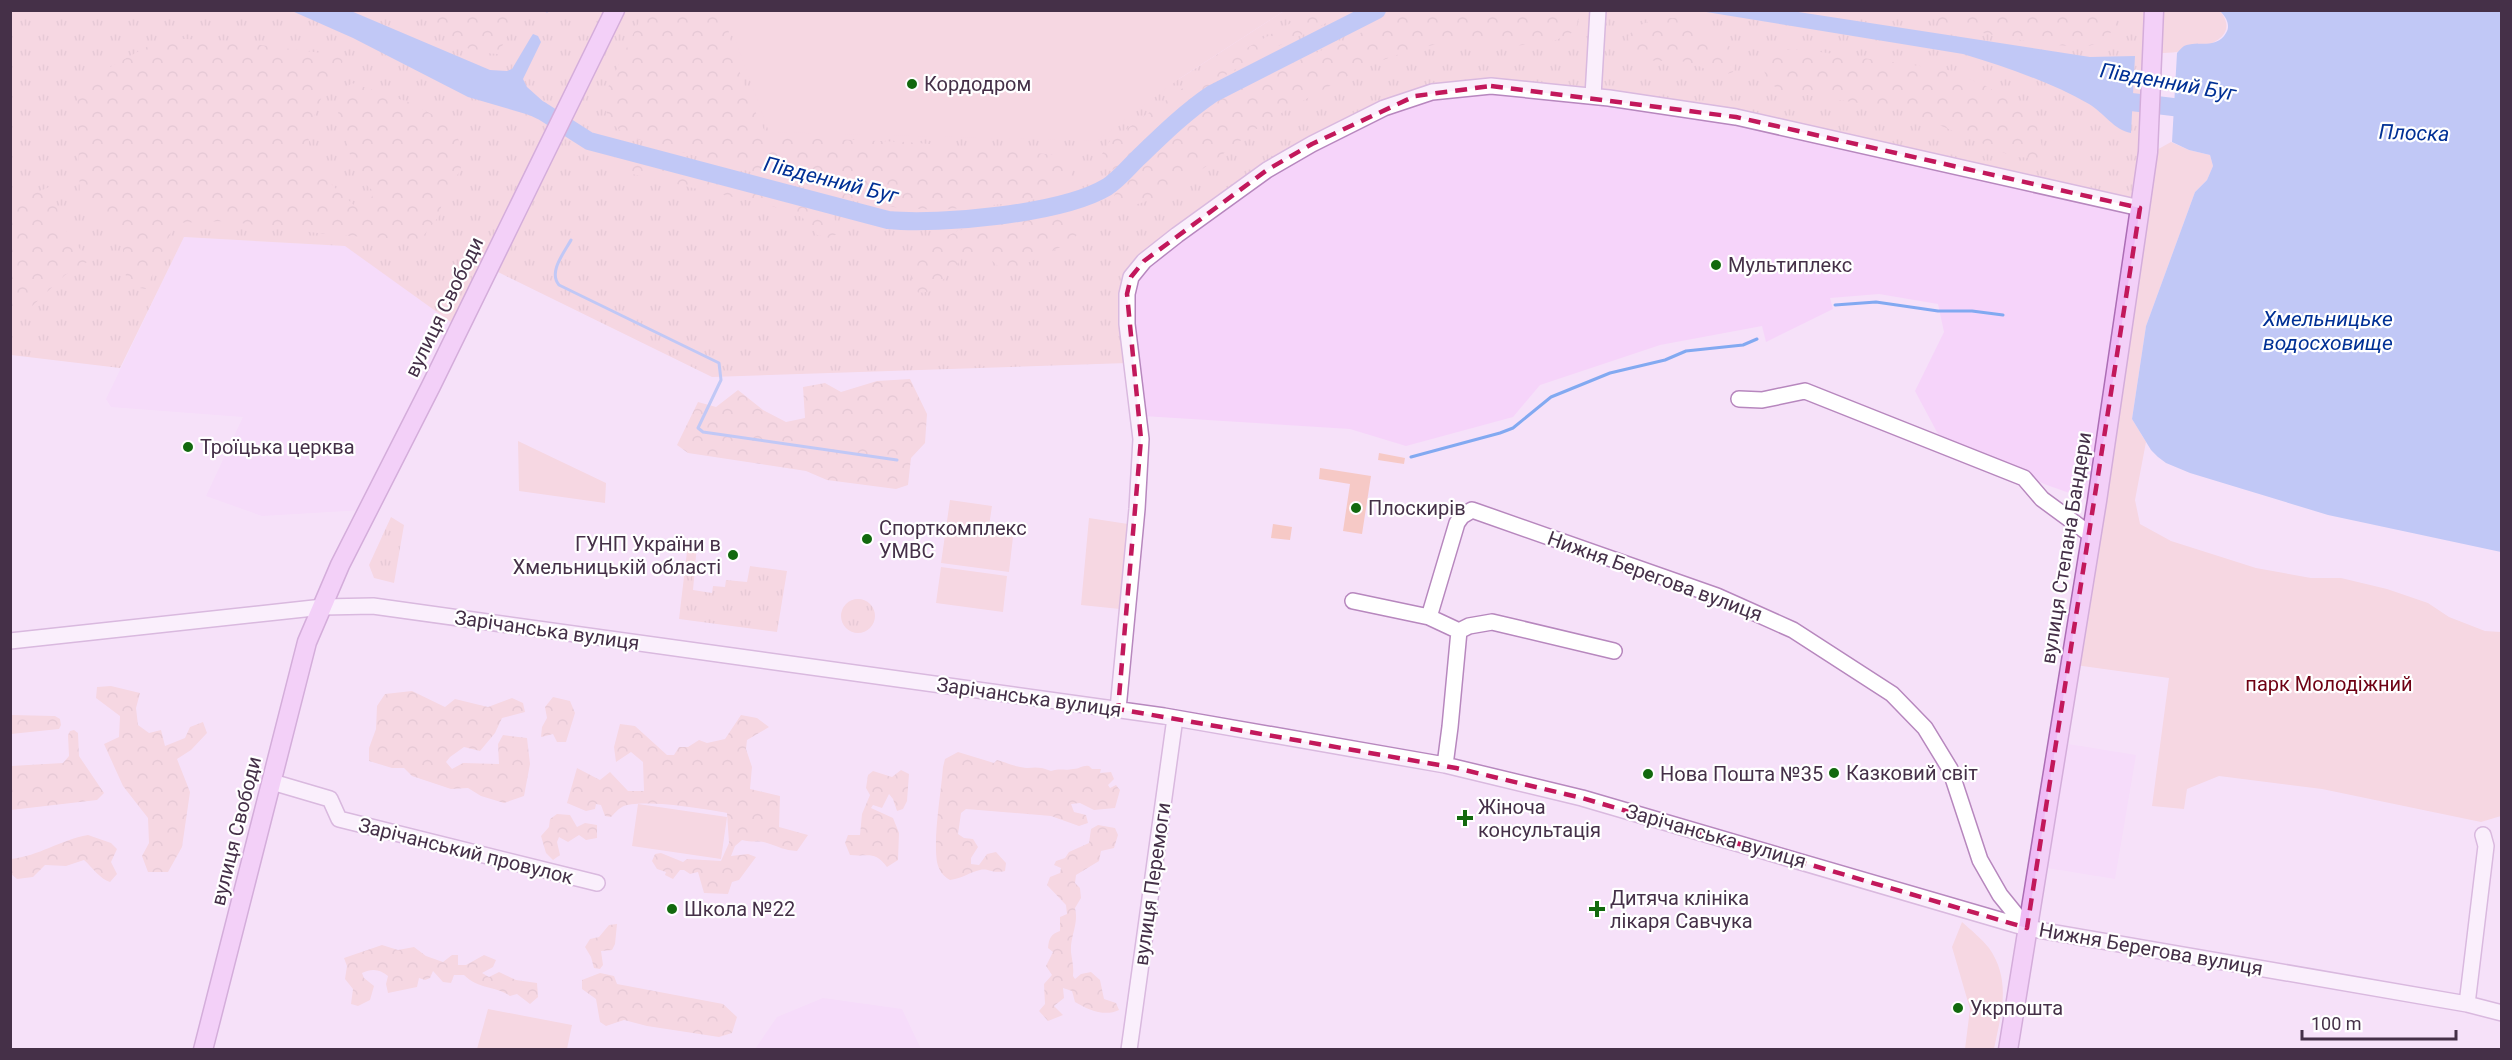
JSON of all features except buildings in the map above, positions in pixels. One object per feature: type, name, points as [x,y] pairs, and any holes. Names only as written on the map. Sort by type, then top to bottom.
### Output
[{"type":"main road","name":"вулиця Свободи","points":[[203,1050],[315,643],[315,625],[340,565],[615,10]]},
{"type":"main road","name":"вулиця Степана Бандери","points":[[2008,1050],[2091,535],[2148,152],[2154,10]]},
{"type":"main road","name":"вулиця Свободи","points":[[211,1050],[241,918]]},
{"type":"street","points":[[1593,96],[1598,14]]},
{"type":"street","points":[[1119,709],[1141,439],[1126,307],[1134,270],[1177,235],[1267,170],[1304,148],[1384,108],[1432,92],[1491,86],[1593,96],[1736,117],[2140,208]]},
{"type":"street","points":[[1739,399],[1762,400],[1805,391],[2024,478],[2042,499],[2091,535]]},
{"type":"street","name":"Нижня Берегова вулиця","points":[[1429,617],[1453,534],[1462,516],[1472,510],[1717,596],[1793,630],[1892,694],[1925,728],[1950,769],[1980,860],[2000,894],[2026,928],[2467,1004],[2502,1013]]},
{"type":"street","points":[[1353,601],[1429,617],[1459,631]]},
{"type":"street","name":"Зарічанська вулиця","points":[[10,641],[323,608],[373,606],[1119,709],[1444,765],[1582,798],[2026,928]]},
{"type":"street","points":[[1459,631],[1469,626],[1492,622],[1614,651]]},
{"type":"street","points":[[1444,765],[1459,631]]},
{"type":"street","name":"вулиця Перемоги","points":[[1129,1050],[1175,718]]},
{"type":"street","name":"Зарічанський провулок","points":[[275,788],[330,799],[339,819],[597,883]]},
{"type":"street","points":[[2467,1004],[2487,846],[2483,835]]},
{"type":"highlighted area","points":[[1491,86],[1736,117],[2140,208],[2027,928],[1582,798],[1456,768],[1118,709],[1141,439],[1127,294],[1131,277],[1144,261],[1267,170],[1312,144],[1415,96]]},
{"type":"shaded area","points":[[1491,90],[1735,121],[2134,211],[2092,501],[2044,484],[1938,434],[1915,391],[1944,332],[1938,304],[1879,294],[1830,298],[1833,309],[1766,342],[1762,326],[1660,345],[1540,385],[1513,417],[1406,446],[1350,429],[1143,416],[1130,307],[1138,273],[1291,160],[1386,112],[1433,97]]},
{"type":"shaded area","points":[[184,237],[346,246],[455,325],[363,510],[262,516],[206,496],[243,417],[111,407],[106,399]]},
{"type":"shaded area","points":[[2062,743],[2136,755],[2115,879],[2041,867]]},
{"type":"shaded area","points":[[823,998],[902,1009],[921,1049],[755,1049],[777,1017]]},
{"type":"green space","points":[[732,10],[1284,11],[1179,79],[1097,141],[769,132],[732,31]]},
{"type":"green space","points":[[2118,10],[2115,26],[2105,41],[2085,47],[2042,44],[1956,28],[1923,15],[1902,11]]},
{"type":"green space","points":[[11,11],[610,11],[455,325],[345,246],[184,237],[120,368],[11,355]]},
{"type":"green space","points":[[418,11],[520,11],[498,54],[485,53],[463,46]]},
{"type":"green space","points":[[621,11],[732,11],[732,31],[1179,79],[1284,11],[1594,11],[1589,91],[1491,81],[1382,104],[1131,268],[1128,363],[712,377],[498,272],[541,176]]},
{"type":"green space","points":[[644,11],[726,11],[735,57],[746,90],[766,133],[776,137],[906,142],[1058,155],[1071,164],[1071,178],[1055,192],[1024,202],[940,210],[900,208],[848,200],[627,136],[609,121],[603,98]]},
{"type":"green space","points":[[1312,11],[1353,11],[1261,55],[1209,86],[1173,114],[1119,167],[1112,170],[1105,162],[1102,154],[1109,142],[1206,71]]},
{"type":"green space","points":[[1405,11],[1578,11],[1580,15],[1575,31],[1545,43],[1516,45],[1455,42],[1426,46],[1380,61],[1351,74],[1273,118],[1171,190],[1132,205],[1116,204],[1114,196],[1119,185],[1152,153],[1207,107],[1258,78],[1348,39]]},
{"type":"green space","points":[[1603,11],[2149,11],[2136,202],[1597,92]]},
{"type":"green space","points":[[2160,11],[2220,11],[2226,23],[2225,32],[2219,39],[2196,49],[2160,53]]},
{"type":"green space","points":[[1656,18],[1683,18],[1710,40],[1721,41],[1732,48],[1736,61],[1733,72],[1718,77],[1697,65],[1682,61],[1645,60],[1631,48],[1628,37],[1634,28]]},
{"type":"green space","points":[[163,38],[230,41],[344,56],[338,79],[322,96],[308,131],[310,156],[333,186],[356,207],[366,209],[374,192],[356,175],[338,114],[342,91],[352,83],[408,102],[453,125],[462,153],[461,168],[443,192],[440,215],[420,240],[333,235],[225,221],[175,223],[146,289],[127,286],[121,232],[80,201],[77,85]]},
{"type":"green space","points":[[1784,49],[1806,50],[1948,70],[1986,86],[2024,110],[2036,123],[2044,154],[2037,158],[2014,157],[1904,110],[1781,91],[1767,81],[1763,66],[1769,54]]},
{"type":"green space","name":"парк Молодіжний","points":[[2171,142],[2189,150],[2210,155],[2213,166],[2207,180],[2195,192],[2146,326],[2132,419],[2146,442],[2135,500],[2140,524],[2171,541],[2256,568],[2311,578],[2341,578],[2387,589],[2428,603],[2449,617],[2485,631],[2501,632],[2501,816],[2481,822],[2322,789],[2219,776],[2187,789],[2184,809],[2152,806],[2169,678],[2075,665],[2153,152]]},
{"type":"green space","points":[[615,156],[628,156],[785,195],[833,216],[840,232],[830,238],[817,235],[802,217],[772,206],[619,171],[613,163]]},
{"type":"green space","points":[[54,185],[59,221],[89,261],[65,275],[29,309],[11,319],[11,213],[14,202]]},
{"type":"green space","points":[[1070,214],[1080,218],[1082,226],[1073,241],[1009,272],[1001,269],[987,256],[966,254],[933,291],[918,293],[909,271],[919,251],[957,231],[1012,219]]},
{"type":"green space","points":[[910,379],[927,414],[925,443],[911,458],[908,485],[896,489],[827,480],[806,471],[688,453],[677,445],[698,402],[716,407],[738,390],[763,410],[786,422],[805,418],[803,387],[825,383],[841,392],[877,381]]},
{"type":"green space","points":[[518,441],[606,483],[605,503],[519,491]]},
{"type":"green space","points":[[1379,453],[1405,458],[1404,464],[1378,460]]},
{"type":"green space","name":"Плоскирів","points":[[1320,468],[1371,476],[1362,534],[1343,531],[1350,484],[1319,479]]},
{"type":"green space","points":[[950,500],[992,506],[988,533],[1013,537],[1009,572],[941,563]]},
{"type":"green space","points":[[391,517],[404,525],[394,583],[374,578],[369,565]]},
{"type":"green space","points":[[1089,518],[1128,524],[1120,609],[1081,605]]},
{"type":"green space","points":[[1273,524],[1292,527],[1290,540],[1271,538]]},
{"type":"green space","points":[[688,543],[697,545],[693,590],[712,593],[713,586],[725,587],[726,580],[747,582],[750,566],[787,571],[777,632],[679,619]]},
{"type":"green space","points":[[941,567],[1007,576],[1003,612],[936,603]]},
{"type":"green space","points":[[858,599],[870,604],[875,616],[870,628],[858,633],[846,628],[841,616],[846,604]]},
{"type":"green space","points":[[111,686],[140,693],[136,708],[138,725],[149,733],[161,730],[165,746],[185,738],[190,727],[203,722],[207,733],[191,750],[177,759],[190,792],[182,847],[168,872],[148,872],[142,856],[149,843],[148,818],[123,786],[104,744],[119,737],[120,716],[96,698],[97,687]]},
{"type":"green space","points":[[412,691],[445,707],[455,699],[488,707],[512,698],[523,703],[525,712],[502,718],[495,733],[480,751],[464,747],[446,762],[452,769],[463,763],[499,764],[498,744],[503,735],[527,738],[530,764],[524,796],[504,803],[481,796],[468,788],[451,789],[412,776],[404,768],[392,768],[369,761],[369,748],[376,729],[377,706],[385,694]]},
{"type":"green space","points":[[553,697],[570,701],[575,713],[566,742],[557,742],[553,734],[541,737],[542,727],[547,718],[545,707]]},
{"type":"green space","points":[[11,715],[55,716],[60,719],[61,725],[59,729],[11,734]]},
{"type":"green space","points":[[741,715],[757,718],[769,727],[747,740],[746,749],[752,767],[750,789],[780,796],[779,827],[808,835],[797,851],[764,842],[742,840],[735,846],[731,856],[748,854],[756,857],[739,880],[732,882],[728,894],[704,893],[698,872],[690,874],[680,870],[673,879],[665,875],[666,872],[657,869],[652,861],[655,854],[661,853],[683,862],[687,859],[721,861],[729,843],[727,813],[673,805],[643,804],[622,807],[611,817],[605,816],[601,805],[596,804],[595,809],[586,811],[567,803],[577,768],[600,780],[610,772],[628,791],[644,791],[643,762],[631,752],[616,762],[614,747],[620,724],[635,726],[667,755],[674,755],[679,747],[688,747],[699,740],[707,743],[725,739]]},
{"type":"green space","points":[[74,730],[78,733],[79,756],[104,793],[97,800],[11,810],[11,766],[63,763],[69,756],[68,735]]},
{"type":"green space","points":[[958,752],[994,763],[997,760],[1023,768],[1051,771],[1089,766],[1092,769],[1101,769],[1100,773],[1111,772],[1114,779],[1108,785],[1110,788],[1116,785],[1120,790],[1115,808],[1094,810],[1080,803],[1071,804],[1074,812],[1086,815],[1088,823],[1079,826],[1051,816],[966,809],[961,813],[958,834],[964,838],[973,839],[978,847],[971,858],[971,864],[979,865],[987,854],[996,852],[1006,863],[1005,871],[980,870],[950,880],[942,873],[937,862],[937,828],[945,759]]},
{"type":"green space","points":[[901,770],[909,774],[907,801],[903,809],[897,811],[889,794],[882,808],[873,805],[871,808],[893,818],[899,833],[898,860],[887,867],[875,856],[850,855],[845,843],[848,835],[860,835],[862,814],[870,795],[866,788],[868,775],[873,771],[892,777]]},
{"type":"green space","points":[[638,804],[727,817],[721,859],[632,846]]},
{"type":"green space","points":[[557,814],[570,815],[577,827],[585,823],[597,825],[597,838],[586,840],[579,835],[568,842],[559,837],[557,842],[560,855],[553,860],[546,853],[541,836],[549,827],[550,819]]},
{"type":"green space","points":[[1098,825],[1115,828],[1118,835],[1114,848],[1101,851],[1099,861],[1076,875],[1075,883],[1080,888],[1081,898],[1075,908],[1076,919],[1071,946],[1073,976],[1075,979],[1081,974],[1091,972],[1100,980],[1104,999],[1116,1003],[1119,1010],[1102,1013],[1091,1010],[1075,1002],[1072,991],[1063,988],[1064,998],[1054,1006],[1063,1015],[1048,1021],[1039,1011],[1045,1004],[1044,984],[1052,975],[1046,966],[1053,952],[1048,945],[1053,935],[1060,931],[1060,917],[1067,914],[1066,905],[1047,885],[1050,877],[1060,873],[1061,868],[1054,865],[1056,861],[1089,843],[1091,829]]},
{"type":"green space","points":[[88,835],[111,843],[117,849],[111,862],[117,874],[110,882],[100,876],[84,860],[66,866],[45,865],[33,877],[17,879],[11,874],[11,859],[31,855],[68,840]]},
{"type":"green space","points":[[1962,922],[1989,948],[2000,973],[2003,998],[1994,1049],[1965,1049],[1970,1009],[1952,947]]},
{"type":"green space","points":[[617,924],[615,944],[612,950],[601,951],[603,965],[600,969],[594,968],[585,947],[590,939],[599,937],[609,925]]},
{"type":"green space","points":[[382,945],[398,950],[414,947],[426,956],[443,962],[452,955],[458,955],[458,965],[466,965],[484,955],[496,960],[493,967],[482,973],[489,977],[499,972],[516,980],[537,983],[538,997],[530,1004],[517,994],[510,996],[475,983],[464,975],[454,975],[451,983],[443,982],[433,971],[430,978],[425,980],[419,978],[417,987],[388,993],[386,984],[388,976],[379,971],[369,970],[362,973],[364,978],[374,986],[370,1000],[358,1006],[351,1004],[353,989],[345,979],[347,966],[344,958]]},
{"type":"green space","points":[[600,973],[614,976],[617,984],[723,1004],[737,1017],[732,1033],[719,1037],[647,1026],[624,1020],[606,1026],[600,1022],[596,999],[582,989],[582,980]]},
{"type":"green space","points":[[488,1009],[572,1025],[567,1049],[477,1049]]},
{"type":"water","points":[[292,11],[351,11],[490,70],[512,69],[533,34],[538,36],[541,42],[523,79],[527,87],[546,104],[540,116],[536,117],[468,97],[353,38]]},
{"type":"water","points":[[1700,11],[1792,11],[2090,57],[2135,56],[2131,133],[2114,125],[2089,104],[2059,89],[1963,54]]},
{"type":"water","name":"Хмельницьке водосховище","points":[[2220,11],[2501,11],[2501,552],[2328,515],[2190,473],[2158,457],[2151,450],[2132,419],[2146,326],[2195,192],[2207,180],[2213,166],[2210,155],[2189,150],[2172,142],[2177,53],[2189,44],[2212,43],[2222,38],[2228,24]]},
{"type":"waterway","name":"Південний Буг","points":[[521,101],[542,111],[589,141],[888,220],[938,221],[1000,216],[1061,204],[1107,187],[1173,125],[1212,94],[1377,10]]},
{"type":"waterway","name":"Південний Буг","points":[[2109,97],[2123,101],[2198,110]]},
{"type":"waterway","points":[[571,240],[556,268],[556,280],[559,285],[719,363],[721,380],[698,428],[703,432],[897,460]]},
{"type":"waterway","points":[[1835,305],[1876,302],[1938,311],[1972,311],[2003,315]]},
{"type":"waterway","points":[[1411,457],[1513,428],[1551,397],[1610,373],[1665,360],[1686,351],[1743,345],[1757,339]]},
{"type":"place","name":"Кордодром","points":[[912,84]]},
{"type":"place","name":"Мультиплекс","points":[[1716,265]]},
{"type":"place","name":"Троїцька церква","points":[[188,447]]},
{"type":"place","name":"Плоскирів","points":[[1356,508]]},
{"type":"place","name":"Спорткомплекс УМВС","points":[[867,539]]},
{"type":"place","name":"ГУНП України в Хмельницькій області","points":[[733,555]]},
{"type":"place","name":"Казковий світ","points":[[1834,773]]},
{"type":"place","name":"Нова Пошта №35","points":[[1648,774]]},
{"type":"place","name":"Жіноча консультація","points":[[1465,818]]},
{"type":"place","name":"Школа №22","points":[[672,909]]},
{"type":"place","name":"Дитяча клініка лікаря Савчука","points":[[1597,909]]},
{"type":"place","name":"Укрпошта","points":[[1958,1008]]},
{"type":"water label","name":"Плоска","points":[[2414,133]]}]
